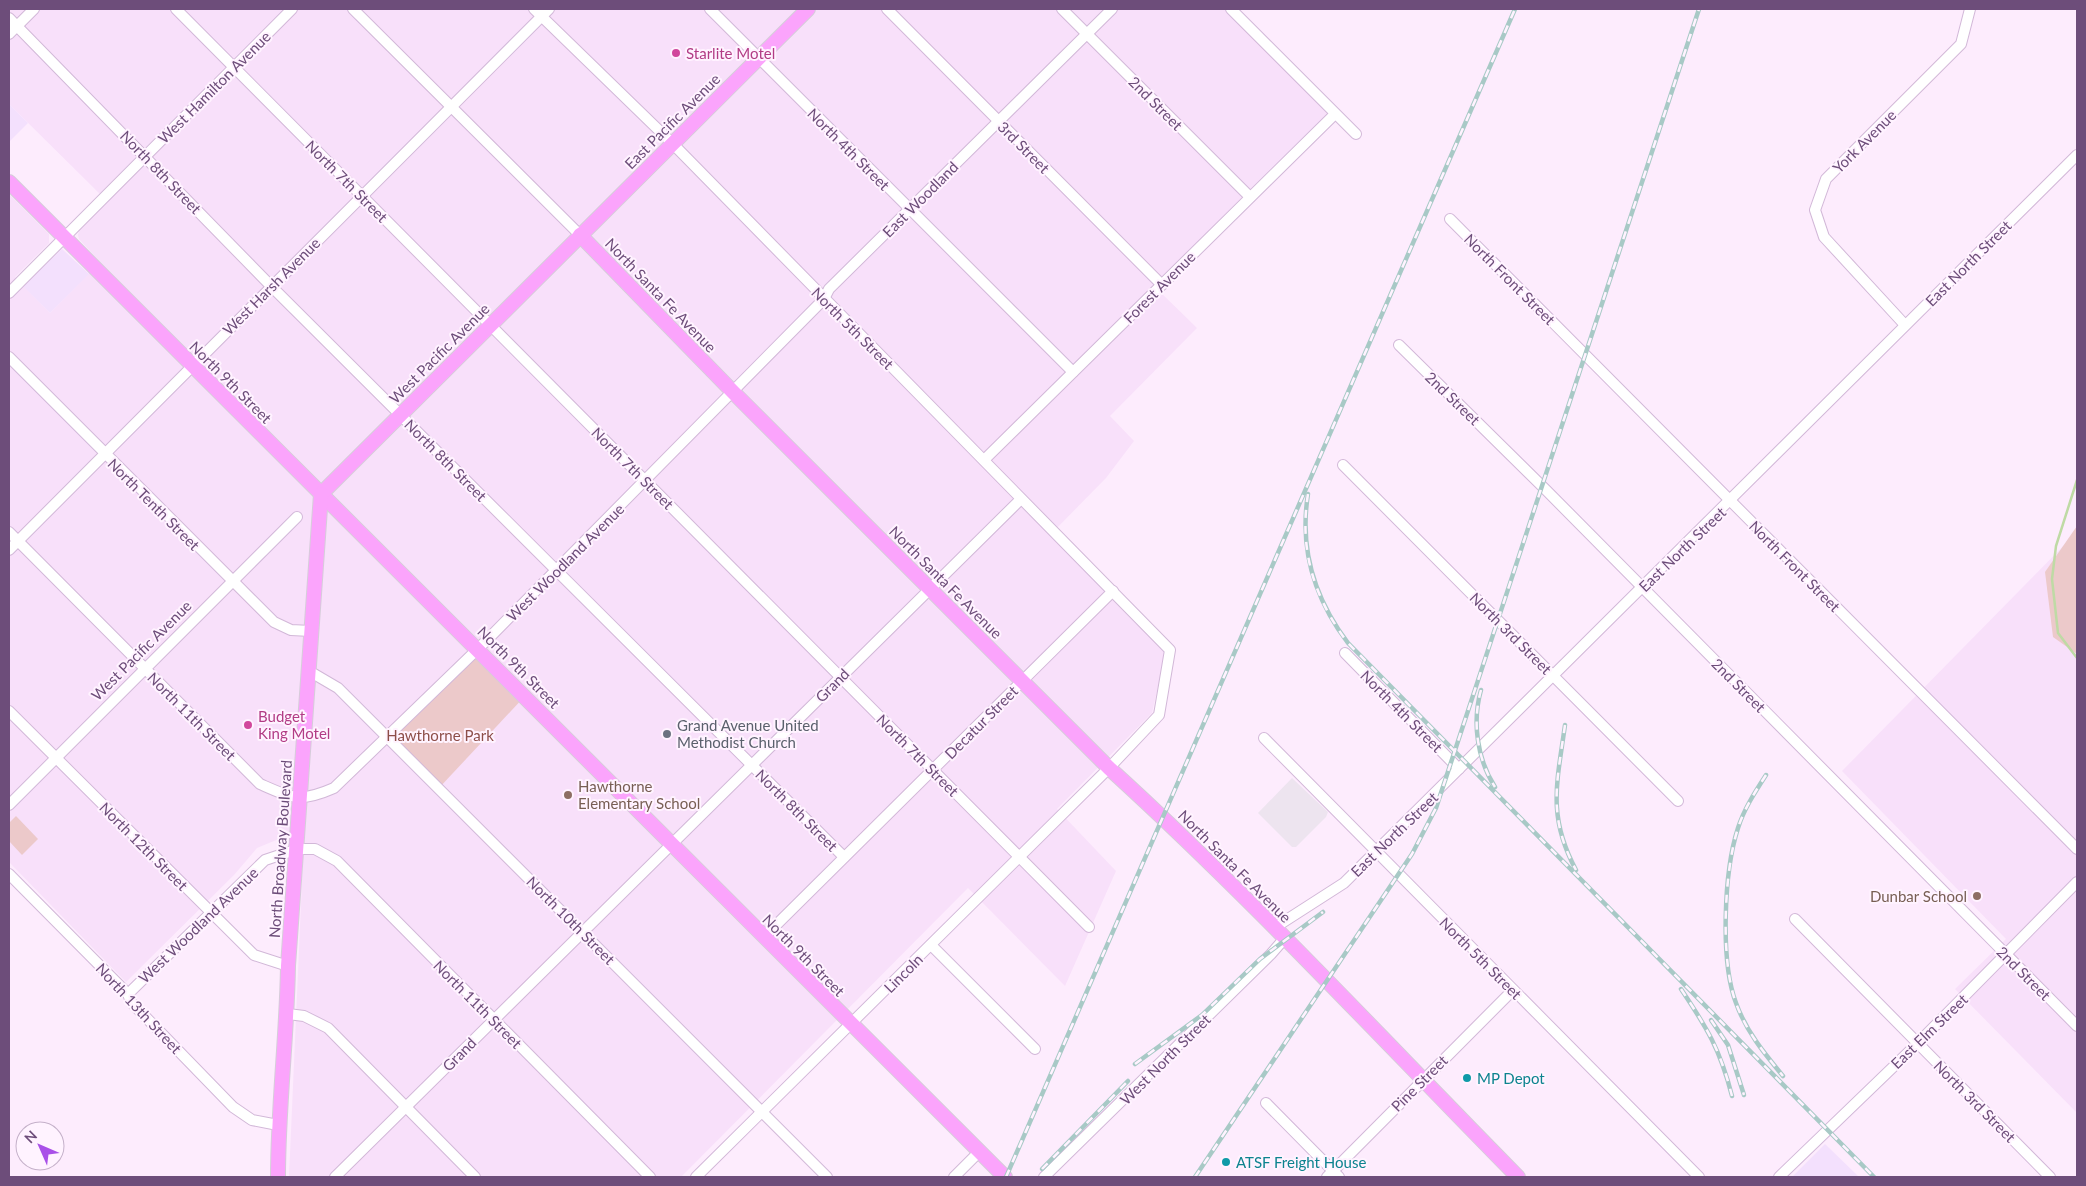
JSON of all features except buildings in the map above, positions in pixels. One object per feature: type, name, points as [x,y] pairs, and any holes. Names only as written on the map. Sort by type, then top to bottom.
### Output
[{"type":"main road","name":"East Pacific Avenue","points":[[580,235],[808,9]]},
{"type":"main road","name":"North 9th Street","points":[[9,182],[192,366],[478,648],[670,844],[1005,1177]]},
{"type":"main road","name":"West Pacific Avenue","points":[[321,494],[580,235]]},
{"type":"main road","name":"North Santa Fe Avenue","points":[[580,235],[733,392],[1109,768],[1159,813],[1274,928],[1518,1177]]},
{"type":"main road","name":"North Broadway Boulevard","points":[[278,1177],[278,1125],[288,1014],[288,966],[298,849],[321,494]]},
{"type":"street","points":[[9,34],[13,22],[34,9]]},
{"type":"street","name":"North 7th Street","points":[[176,9],[1089,927]]},
{"type":"street","name":"West Hamilton Avenue","points":[[9,293],[292,9]]},
{"type":"street","name":"North Santa Fe Avenue","points":[[352,9],[580,235]]},
{"type":"street","name":"West Harsh Avenue","points":[[9,550],[451,107],[538,13],[549,9]]},
{"type":"street","name":"North 4th Street","points":[[710,9],[1073,372]]},
{"type":"street","name":"3rd Street","points":[[887,9],[1162,285]]},
{"type":"street","name":"2nd Street","points":[[1062,9],[1250,197]]},
{"type":"street","name":"East Woodland","points":[[733,392],[824,299],[830,289],[1112,9]]},
{"type":"street","points":[[1231,9],[1356,134]]},
{"type":"street","name":"York Avenue","points":[[1906,325],[1824,237],[1815,210],[1826,179],[1961,44],[1970,9]]},
{"type":"street","name":"North 5th Street","points":[[538,13],[672,143],[1170,650]]},
{"type":"street","name":"North 8th Street","points":[[13,22],[271,286],[844,857]]},
{"type":"street","name":"Forest Avenue","points":[[984,460],[1335,114]]},
{"type":"street","name":"East North Street","points":[[1274,928],[1344,883],[1730,502],[2077,155]]},
{"type":"street","name":"North Front Street","points":[[1450,219],[2077,849]]},
{"type":"street","name":"2nd Street","points":[[1399,345],[2077,1026]]},
{"type":"street","name":"North Tenth Street","points":[[9,357],[274,622],[291,630],[311,631]]},
{"type":"street","name":"West Woodland Avenue","points":[[301,798],[312,798],[334,788],[478,648],[733,392]]},
{"type":"street","name":"North 3rd Street","points":[[1343,465],[1678,801]]},
{"type":"street","name":"Grand","points":[[335,1177],[1021,498]]},
{"type":"street","name":"West Pacific Avenue","points":[[9,805],[297,517]]},
{"type":"street","name":"North 11th Street","points":[[9,532],[260,784],[287,796],[301,798]]},
{"type":"street","name":"Decatur Street","points":[[764,937],[1113,591]]},
{"type":"street","name":"Lincoln","points":[[696,1177],[1020,857],[1159,715],[1170,650]]},
{"type":"street","name":"North 4th Street","points":[[1345,653],[1459,769]]},
{"type":"street","name":"North 10th Street","points":[[309,671],[338,688],[827,1177]]},
{"type":"street","name":"North 12th Street","points":[[9,711],[254,955],[288,966]]},
{"type":"street","name":"North 5th Street","points":[[1264,738],[1699,1177]]},
{"type":"street","name":"West Woodland Avenue","points":[[128,994],[265,860],[298,849]]},
{"type":"street","name":"North 11th Street","points":[[298,849],[315,849],[336,861],[650,1177]]},
{"type":"street","name":"North 13th Street","points":[[9,874],[128,994],[130,1002],[232,1107],[252,1120],[278,1125]]},
{"type":"street","name":"East Elm Street","points":[[1779,1177],[1918,1043],[2077,882]]},
{"type":"street","name":"North 3rd Street","points":[[1795,919],[2050,1177]]},
{"type":"street","name":"West North Street","points":[[1044,1177],[1284,939]]},
{"type":"street","points":[[931,945],[1035,1049]]},
{"type":"street","name":"Pine Street","points":[[1333,1175],[1422,1080],[1513,990]]},
{"type":"street","points":[[288,1014],[304,1016],[328,1028],[404,1108],[475,1177]]},
{"type":"street","points":[[1266,1103],[1333,1175]]},
{"type":"street","points":[[954,1177],[978,1152]]},
{"type":"shaded area","points":[[9,9],[1238,9],[1337,108],[1153,285],[1197,328],[1110,416],[1134,441],[1106,478],[1051,534],[1166,651],[1152,713],[1057,809],[1116,871],[1065,986],[968,888],[681,1177],[289,1177],[304,835],[286,836],[257,848],[234,875],[126,982],[9,862],[9,194],[49,234],[49,243],[15,277],[50,313],[100,262],[79,239],[78,235],[79,231],[108,202],[9,104]]},
{"type":"shaded area","points":[[9,104],[28,123],[9,142]]},
{"type":"shaded area","points":[[62,249],[89,274],[50,313],[23,286]]},
{"type":"shaded area","points":[[2077,532],[2077,1113],[1955,989],[2006,939],[1842,771]]},
{"type":"shaded area","points":[[1292,778],[1328,812],[1326,817],[1296,847],[1292,847],[1258,813]]},
{"type":"shaded area","points":[[1825,1144],[1859,1177],[1792,1177]]},
{"type":"green space","points":[[2077,526],[2077,654],[2053,637],[2045,572]]},
{"type":"green space","name":"Hawthorne Park","points":[[478,648],[525,696],[439,788],[387,737]]},
{"type":"green space","points":[[16,816],[38,839],[22,855],[9,841],[9,823]]},
{"type":"waterway","points":[[2077,480],[2056,546],[2052,579],[2058,633],[2077,658]]},
{"type":"railway","points":[[1006,1177],[1515,9]]},
{"type":"railway","points":[[1195,1177],[1412,854],[1436,808],[1699,9]]},
{"type":"railway","points":[[1308,494],[1306,535],[1312,573],[1326,609],[1348,643],[1874,1177]]},
{"type":"railway","points":[[1481,690],[1477,715],[1478,740],[1484,765],[1495,787]]},
{"type":"railway","points":[[1565,725],[1557,782],[1558,816],[1561,833],[1576,870]]},
{"type":"railway","points":[[1766,775],[1743,814],[1733,846],[1727,891],[1726,941],[1731,985],[1740,1013],[1756,1041],[1783,1076]]},
{"type":"railway","points":[[1135,1064],[1202,1015],[1260,959],[1323,912]]},
{"type":"railway","points":[[1681,989],[1712,1040],[1723,1065],[1732,1096]]},
{"type":"railway","points":[[1711,1020],[1728,1045],[1744,1095]]},
{"type":"railway","points":[[1042,1169],[1128,1081]]},
{"type":"place","name":"Starlite Motel","points":[[676,53]]},
{"type":"place","name":"Budget King Motel","points":[[248,725]]},
{"type":"place","name":"Grand Avenue United Methodist Church","points":[[667,734]]},
{"type":"place","name":"Hawthorne Elementary School","points":[[568,795]]},
{"type":"place","name":"Dunbar School","points":[[1977,896]]},
{"type":"place","name":"MP Depot","points":[[1467,1078]]},
{"type":"place","name":"ATSF Freight House","points":[[1226,1162]]}]
